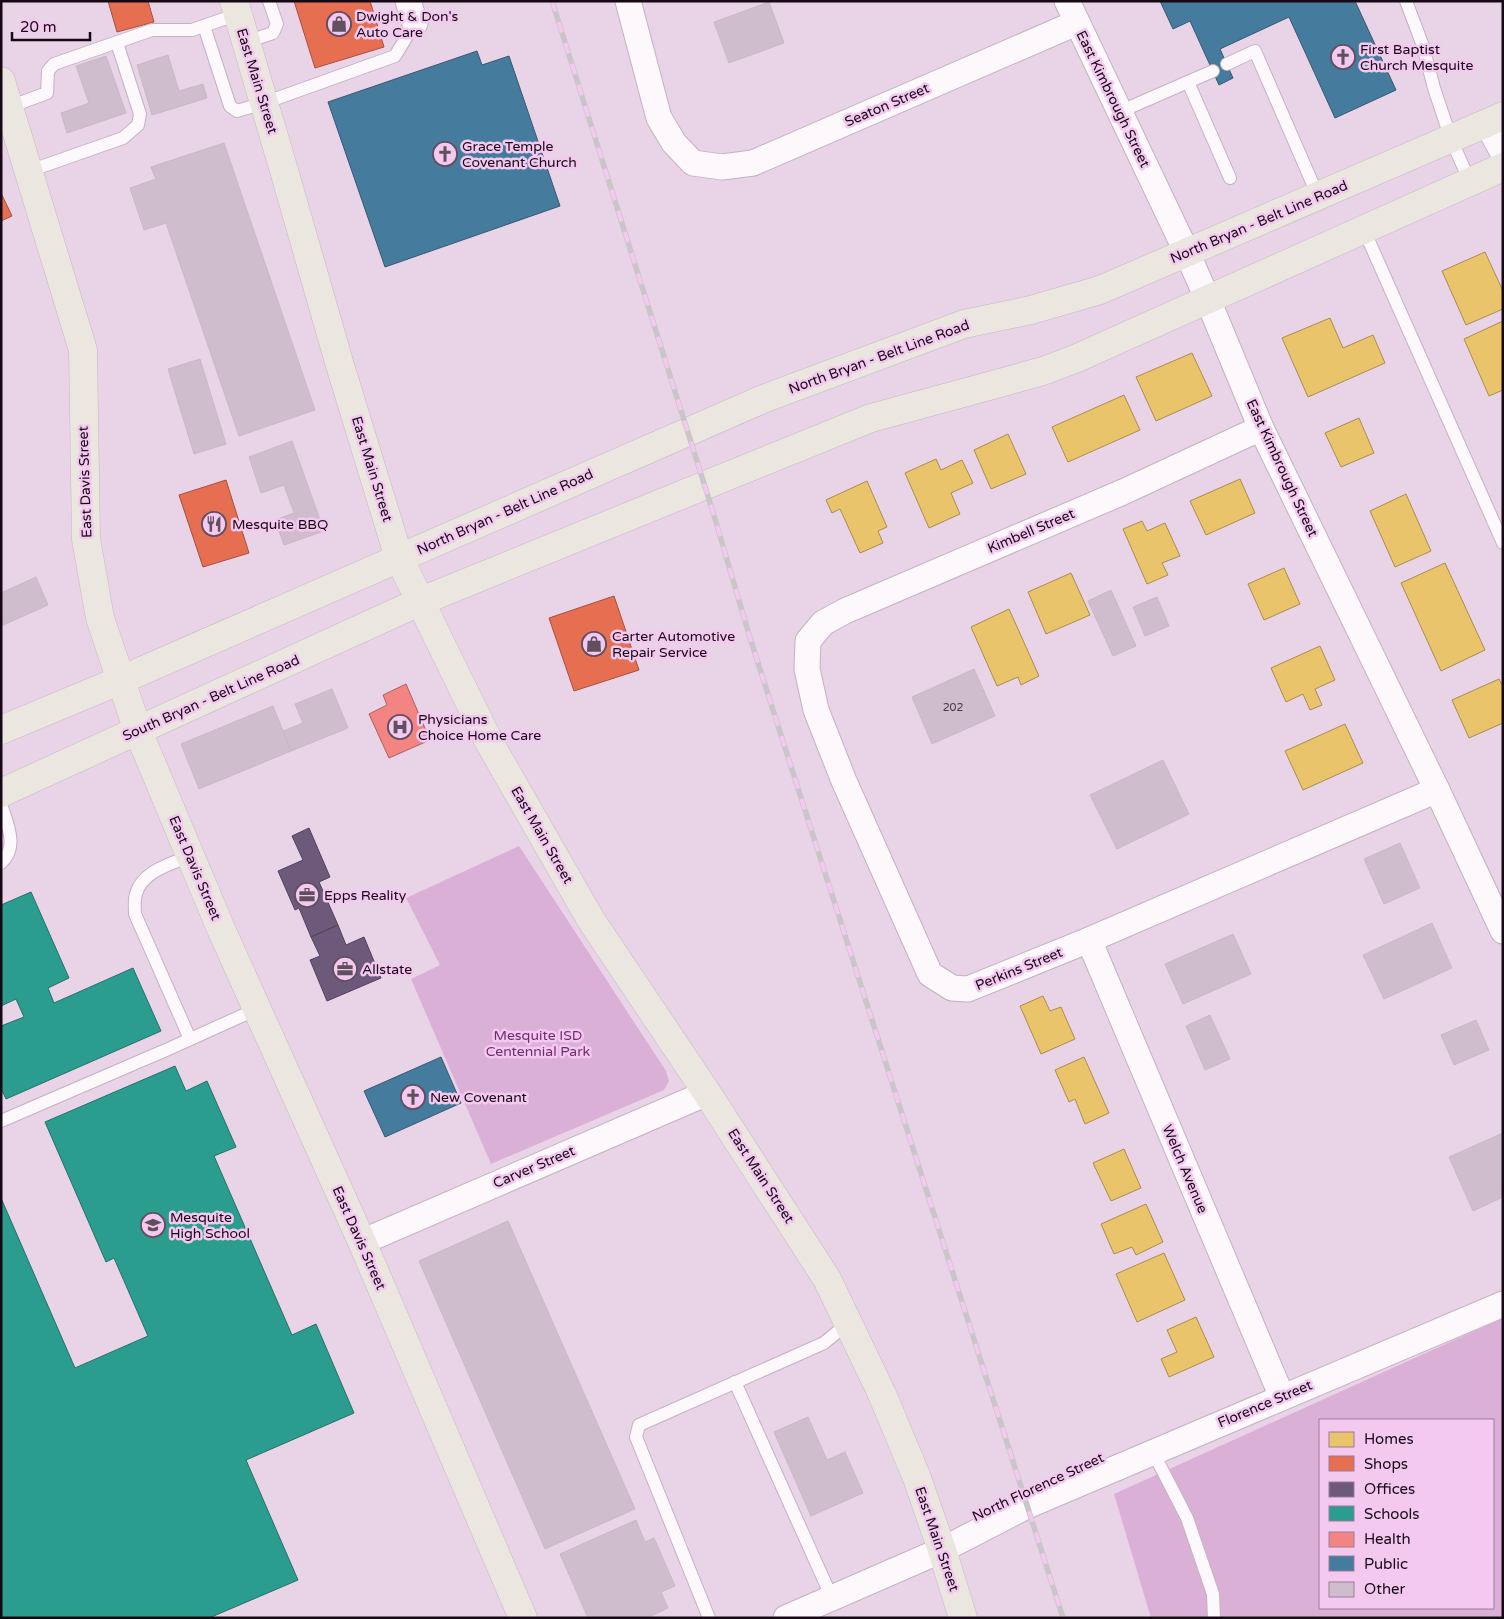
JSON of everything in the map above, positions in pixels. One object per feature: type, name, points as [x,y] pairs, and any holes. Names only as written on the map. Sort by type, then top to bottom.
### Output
[{"type":"main road","name":"East Main Street","points":[[236,8],[339,362],[399,558],[489,742],[591,920],[707,1093],[827,1279],[882,1394],[917,1478],[964,1618]]},
{"type":"main road","name":"East Davis Street","points":[[1,81],[83,350],[86,539],[100,618],[138,731],[190,856],[362,1242],[523,1618]]},
{"type":"main road","name":"North Bryan - Belt Line Road","points":[[399,558],[763,399],[964,324],[1031,310],[1100,290],[1495,119]]},
{"type":"main road","points":[[419,602],[871,418],[1042,371],[1075,359],[1503,168]]},
{"type":"main road","points":[[1,730],[121,680],[399,558]]},
{"type":"main road","name":"South Bryan - Belt Line Road","points":[[1,793],[419,602]]},
{"type":"street","name":"Seaton Street","points":[[628,1],[659,118],[674,143],[693,162],[722,167],[752,163],[1072,12]]},
{"type":"street","name":"East Kimbrough Street","points":[[1072,12],[1187,253],[1261,428],[1438,790],[1498,906],[1503,931]]},
{"type":"street","points":[[1495,119],[1503,153]]},
{"type":"street","name":"Kimbell Street","points":[[808,641],[824,623],[845,611],[1123,492],[1261,428]]},
{"type":"street","name":"Perkins Street","points":[[808,641],[807,670],[816,710],[844,781],[930,974],[952,988],[968,989],[1089,940],[1438,790]]},
{"type":"street","name":"Welch Avenue","points":[[1089,940],[1282,1397]]},
{"type":"street","name":"Carver Street","points":[[362,1242],[707,1093]]},
{"type":"street","name":"Florence Street","points":[[1028,1506],[1503,1304]]},
{"type":"street","name":"North Florence Street","points":[[942,1550],[971,1516],[1024,1494],[1111,1453],[1153,1452]]},
{"type":"street","name":"North Florence Street","points":[[942,1550],[1028,1506]]},
{"type":"street","points":[[786,1618],[942,1550]]},
{"type":"lane","points":[[246,42],[273,33],[277,24],[269,1]]},
{"type":"lane","points":[[1406,1],[1423,46],[1434,88],[1451,139],[1470,182]]},
{"type":"lane","points":[[9,107],[47,93],[48,71],[54,64],[152,30],[192,30],[204,26],[236,8]]},
{"type":"lane","points":[[204,26],[230,106],[237,111],[395,56],[412,12]]},
{"type":"lane","points":[[29,171],[123,138],[138,126],[140,114],[117,43]]},
{"type":"lane","points":[[1227,64],[1255,51],[1318,196]]},
{"type":"lane","points":[[1120,112],[1213,71]]},
{"type":"lane","points":[[1188,82],[1230,178]]},
{"type":"lane","points":[[1364,230],[1503,544]]},
{"type":"lane","points":[[1,804],[12,842],[6,858],[1,863]]},
{"type":"lane","points":[[190,856],[161,868],[142,881],[135,895],[135,914],[190,1039]]},
{"type":"lane","points":[[1,1120],[257,1009]]},
{"type":"lane","points":[[709,1618],[636,1437],[639,1425],[824,1343],[848,1323]]},
{"type":"lane","points":[[735,1382],[832,1598]]},
{"type":"lane","points":[[1153,1452],[1188,1518],[1213,1594],[1214,1618]]},
{"type":"green space","name":"Mesquite ISD Centennial Park","points":[[519,846],[666,1071],[669,1081],[664,1090],[491,1164],[411,979],[440,965],[406,898]]},
{"type":"green space","points":[[1503,1318],[1503,1618],[1151,1618],[1114,1494]]},
{"type":"building: Homes","points":[[1485,252],[1503,291],[1503,309],[1466,325],[1442,271]]},
{"type":"building: Homes","points":[[1330,318],[1343,348],[1373,335],[1385,363],[1308,397],[1282,338]]},
{"type":"building: Homes","points":[[1503,321],[1503,390],[1489,396],[1464,339]]},
{"type":"building: Homes","points":[[1192,353],[1212,396],[1156,421],[1136,377]]},
{"type":"building: Homes","points":[[1124,395],[1140,430],[1068,462],[1052,427]]},
{"type":"building: Homes","points":[[1359,418],[1374,453],[1341,467],[1325,433]]},
{"type":"building: Homes","points":[[1008,434],[1026,474],[991,489],[974,450]]},
{"type":"building: Homes","points":[[936,459],[941,470],[962,460],[973,483],[951,493],[960,514],[929,528],[905,473]]},
{"type":"building: Homes","points":[[1240,479],[1255,513],[1206,535],[1190,501]]},
{"type":"building: Homes","points":[[867,481],[887,527],[878,531],[883,543],[860,553],[840,509],[832,513],[826,500]]},
{"type":"building: Homes","points":[[1406,494],[1431,551],[1395,567],[1370,511]]},
{"type":"building: Homes","points":[[1142,521],[1147,531],[1165,523],[1180,556],[1162,563],[1168,575],[1147,584],[1123,529]]},
{"type":"building: Homes","points":[[1445,563],[1485,650],[1441,671],[1401,583]]},
{"type":"building: Homes","points":[[1284,568],[1300,604],[1264,620],[1248,584]]},
{"type":"building: Homes","points":[[1071,573],[1090,615],[1046,634],[1028,592]]},
{"type":"building: Homes","points":[[1009,609],[1039,676],[1021,685],[1018,677],[997,686],[971,627]]},
{"type":"building: Homes","points":[[1320,646],[1335,680],[1315,689],[1322,705],[1310,710],[1303,694],[1286,702],[1271,668]]},
{"type":"building: Homes","points":[[1499,679],[1503,687],[1503,723],[1469,738],[1452,700]]},
{"type":"building: Homes","points":[[1345,724],[1363,763],[1303,790],[1285,751]]},
{"type":"building: Homes","points":[[1043,996],[1050,1011],[1061,1007],[1075,1039],[1041,1054],[1020,1006]]},
{"type":"building: Homes","points":[[1084,1057],[1109,1113],[1085,1124],[1075,1099],[1069,1102],[1055,1070]]},
{"type":"building: Homes","points":[[1124,1149],[1141,1188],[1111,1201],[1093,1163]]},
{"type":"building: Homes","points":[[1146,1204],[1163,1242],[1136,1255],[1132,1247],[1114,1254],[1101,1224]]},
{"type":"building: Homes","points":[[1164,1253],[1185,1300],[1137,1322],[1116,1274]]},
{"type":"building: Homes","points":[[1196,1317],[1214,1357],[1169,1377],[1161,1359],[1177,1352],[1167,1330]]},
{"type":"building: Shops","points":[[108,1],[148,1],[154,22],[117,32]]},
{"type":"building: Shops","name":"Dwight & Don's Auto Care","points":[[294,1],[370,1],[384,47],[315,68]]},
{"type":"building: Shops","points":[[1,193],[12,216],[1,221]]},
{"type":"building: Shops","name":"Mesquite BBQ","points":[[226,480],[249,553],[203,567],[179,495]]},
{"type":"building: Shops","name":"Carter Automotive Repair Service","points":[[614,596],[639,670],[574,691],[549,618]]},
{"type":"building: Offices","name":"Epps Reality","points":[[309,828],[330,877],[319,882],[338,925],[311,937],[299,908],[295,910],[278,871],[303,860],[292,836]]},
{"type":"building: Offices","name":"Allstate","points":[[338,925],[346,945],[364,937],[381,978],[327,1001],[310,960],[320,956],[311,937]]},
{"type":"building: Schools","points":[[31,892],[69,978],[48,988],[54,1003],[133,968],[161,1031],[6,1099],[1,1088],[1,1026],[24,1017],[16,999],[1,1006],[1,905]]},
{"type":"building: Schools","points":[[175,1066],[186,1091],[207,1081],[236,1147],[214,1156],[292,1335],[316,1324],[354,1413],[246,1460],[298,1580],[209,1618],[1,1618],[1,1198],[75,1368],[148,1336],[114,1258],[106,1262],[45,1122]]},
{"type":"building: Health","name":"Physicians Choice Home Care","points":[[406,684],[430,740],[389,758],[369,714],[387,705],[383,695]]},
{"type":"building: Public","name":"First Baptist Church Mesquite","points":[[1160,1],[1355,1],[1396,90],[1335,118],[1289,17],[1220,49],[1233,78],[1219,85],[1190,21],[1173,29]]},
{"type":"building: Public","name":"Grace Temple Covenant Church","points":[[477,51],[482,65],[509,56],[560,206],[385,267],[328,102]]},
{"type":"building: Public","name":"New Covenant","points":[[441,1057],[461,1103],[385,1137],[364,1091]]},
{"type":"building: Other","points":[[769,2],[784,43],[729,63],[714,22]]},
{"type":"building: Other","points":[[168,55],[179,91],[203,84],[207,98],[152,115],[137,65]]},
{"type":"building: Other","points":[[106,56],[126,113],[67,133],[61,113],[89,103],[76,66]]},
{"type":"building: Other","points":[[224,143],[315,410],[239,436],[166,223],[144,230],[130,188],[156,179],[151,167]]},
{"type":"building: Other","points":[[200,359],[226,444],[194,454],[168,369]]},
{"type":"building: Other","points":[[292,441],[324,531],[284,545],[275,520],[294,513],[284,485],[261,493],[249,457]]},
{"type":"building: Other","points":[[36,577],[48,605],[1,626],[1,593]]},
{"type":"building: Other","points":[[1111,590],[1136,646],[1113,656],[1088,601]]},
{"type":"building: Other","points":[[1157,597],[1169,626],[1145,636],[1133,607]]},
{"type":"building: Other","points":[[974,669],[995,716],[932,744],[912,697]]},
{"type":"building: Other","points":[[332,689],[348,728],[291,751],[283,731],[303,723],[295,704]]},
{"type":"building: Other","points":[[273,706],[291,751],[199,789],[181,744]]},
{"type":"building: Other","points":[[1163,760],[1189,814],[1117,849],[1090,795]]},
{"type":"building: Other","points":[[1400,843],[1420,888],[1384,904],[1364,859]]},
{"type":"building: Other","points":[[1432,923],[1452,968],[1384,999],[1363,955]]},
{"type":"building: Other","points":[[1233,934],[1251,974],[1183,1004],[1165,964]]},
{"type":"building: Other","points":[[1210,1015],[1230,1059],[1205,1070],[1186,1026]]},
{"type":"building: Other","points":[[1476,1020],[1489,1050],[1454,1065],[1441,1035]]},
{"type":"building: Other","points":[[1503,1133],[1503,1183],[1501,1184],[1503,1197],[1473,1211],[1449,1157]]},
{"type":"building: Other","points":[[508,1221],[635,1509],[545,1549],[419,1261]]},
{"type":"building: Other","points":[[808,1417],[827,1460],[845,1452],[863,1493],[811,1516],[774,1432]]},
{"type":"building: Other","points":[[636,1520],[645,1542],[654,1538],[675,1586],[661,1592],[668,1608],[647,1618],[588,1618],[560,1554]]},
{"type":"railway","points":[[552,1],[713,512],[750,638],[1063,1618]]},
{"type":"place","name":"Dwight & Don's Auto Care","points":[[339,24]]},
{"type":"place","name":"First Baptist Church Mesquite","points":[[1343,57]]},
{"type":"place","name":"Grace Temple Covenant Church","points":[[445,154]]},
{"type":"place","name":"Mesquite BBQ","points":[[214,524]]},
{"type":"place","name":"Carter Automotive Repair Service","points":[[594,644]]},
{"type":"place","name":"Physicians Choice Home Care","points":[[400,727]]},
{"type":"place","name":"Epps Reality","points":[[307,895]]},
{"type":"place","name":"Allstate","points":[[345,969]]},
{"type":"place","name":"New Covenant","points":[[413,1097]]},
{"type":"place","name":"Mesquite High School","points":[[153,1225]]}]
